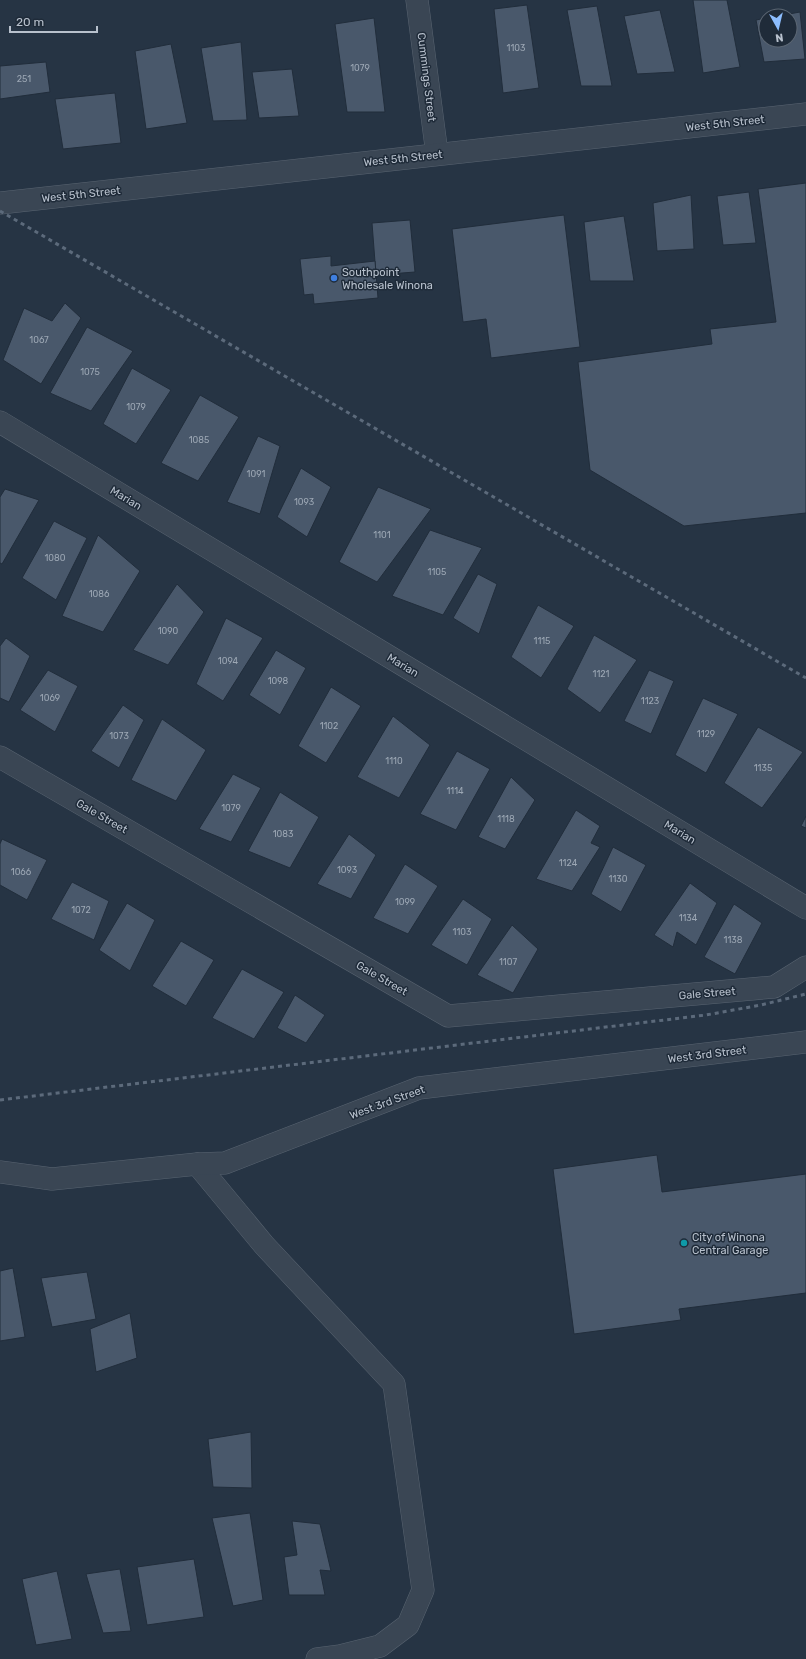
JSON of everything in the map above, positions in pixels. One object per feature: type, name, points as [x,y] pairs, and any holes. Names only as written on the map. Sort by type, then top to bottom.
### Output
[{"type":"street","name":"Cummings Street","points":[[417,0],[437,154]]},
{"type":"street","name":"West 5th Street","points":[[0,203],[806,114]]},
{"type":"street","name":"Marian","points":[[0,422],[806,908]]},
{"type":"street","name":"Gale Street","points":[[0,757],[448,1016],[774,987],[806,967]]},
{"type":"street","name":"West 3rd Street","points":[[0,1172],[52,1179],[197,1164],[225,1163],[419,1088],[806,1042]]},
{"type":"street","points":[[197,1164],[264,1245],[394,1384],[423,1590],[408,1625],[380,1646],[340,1656],[317,1659]]},
{"type":"building","points":[[693,0],[727,0],[740,67],[703,73]]},
{"type":"building","points":[[527,5],[539,88],[503,93],[494,9]]},
{"type":"building","points":[[597,6],[612,86],[581,86],[567,10]]},
{"type":"building","points":[[660,10],[675,72],[637,74],[624,16]]},
{"type":"building","points":[[798,12],[800,12],[805,59],[764,62],[761,48],[798,48]]},
{"type":"building","points":[[374,18],[385,112],[347,112],[335,24]]},
{"type":"building","points":[[756,20],[758,20],[758,30]]},
{"type":"building","points":[[241,42],[247,120],[213,121],[201,48]]},
{"type":"building","points":[[171,44],[187,123],[146,129],[135,51]]},
{"type":"building","points":[[46,62],[50,92],[0,99],[0,66]]},
{"type":"building","points":[[292,69],[299,116],[259,118],[252,72]]},
{"type":"building","points":[[115,93],[121,143],[63,149],[55,99]]},
{"type":"building","points":[[806,183],[806,513],[684,526],[590,470],[578,362],[712,344],[710,329],[776,322],[758,189]]},
{"type":"building","points":[[749,192],[756,243],[723,245],[717,196]]},
{"type":"building","points":[[691,195],[694,249],[657,251],[653,203]]},
{"type":"building","points":[[564,215],[580,347],[491,358],[486,319],[463,322],[452,229]]},
{"type":"building","points":[[624,216],[634,281],[590,281],[584,222]]},
{"type":"building","points":[[410,220],[415,272],[376,275],[372,223]]},
{"type":"building","points":[[331,256],[331,266],[375,261],[378,298],[314,304],[313,294],[304,295],[300,259]]},
{"type":"building","points":[[65,303],[81,318],[41,384],[3,360],[24,308],[52,321]]},
{"type":"building","points":[[87,327],[133,351],[91,411],[50,393]]},
{"type":"building","points":[[132,368],[171,390],[136,444],[103,424]]},
{"type":"building","points":[[200,395],[239,417],[198,481],[161,463]]},
{"type":"building","points":[[258,436],[280,446],[260,514],[227,502]]},
{"type":"building","points":[[301,468],[331,487],[307,537],[277,517]]},
{"type":"building","points":[[378,487],[431,509],[377,582],[339,562]]},
{"type":"building","points":[[5,489],[39,500],[2,564],[0,563],[0,497]]},
{"type":"building","points":[[54,521],[87,538],[56,600],[22,578]]},
{"type":"building","points":[[430,530],[482,548],[443,615],[392,596]]},
{"type":"building","points":[[98,535],[140,571],[103,632],[62,616]]},
{"type":"building","points":[[478,574],[497,584],[479,634],[453,618]]},
{"type":"building","points":[[177,584],[204,612],[168,665],[133,650]]},
{"type":"building","points":[[538,605],[574,626],[541,678],[511,657]]},
{"type":"building","points":[[226,618],[263,638],[223,701],[196,684]]},
{"type":"building","points":[[594,635],[637,660],[600,713],[567,689]]},
{"type":"building","points":[[6,638],[30,656],[9,702],[0,698],[0,646]]},
{"type":"building","points":[[276,650],[306,668],[280,715],[249,695]]},
{"type":"building","points":[[48,670],[78,686],[55,732],[20,710]]},
{"type":"building","points":[[649,670],[674,681],[651,734],[624,721]]},
{"type":"building","points":[[331,687],[361,706],[326,763],[298,746]]},
{"type":"building","points":[[703,698],[738,714],[706,773],[675,755]]},
{"type":"building","points":[[123,705],[144,720],[119,768],[91,751]]},
{"type":"building","points":[[393,716],[430,745],[399,798],[357,777]]},
{"type":"building","points":[[162,719],[206,750],[176,801],[131,780]]},
{"type":"building","points":[[758,727],[803,752],[762,808],[724,783]]},
{"type":"building","points":[[457,751],[490,769],[456,830],[420,814]]},
{"type":"building","points":[[233,774],[261,788],[231,842],[199,829]]},
{"type":"building","points":[[511,777],[535,800],[505,849],[478,837]]},
{"type":"building","points":[[280,792],[319,817],[290,868],[248,851]]},
{"type":"building","points":[[576,810],[600,826],[591,843],[600,847],[572,891],[536,879]]},
{"type":"building","points":[[806,816],[806,828],[801,826]]},
{"type":"building","points":[[349,834],[376,855],[351,899],[317,884]]},
{"type":"building","points":[[2,839],[47,860],[27,900],[0,885],[0,844]]},
{"type":"building","points":[[613,847],[646,865],[621,912],[591,894]]},
{"type":"building","points":[[405,864],[438,886],[408,934],[373,918]]},
{"type":"building","points":[[72,882],[109,901],[94,940],[51,919]]},
{"type":"building","points":[[690,883],[717,903],[696,945],[677,932],[673,947],[654,935]]},
{"type":"building","points":[[463,899],[492,919],[467,965],[431,945]]},
{"type":"building","points":[[127,903],[155,920],[130,971],[99,950]]},
{"type":"building","points":[[734,904],[762,923],[735,974],[704,957]]},
{"type":"building","points":[[512,925],[538,949],[513,993],[477,975]]},
{"type":"building","points":[[181,941],[214,960],[186,1006],[152,986]]},
{"type":"building","points":[[242,969],[284,992],[254,1039],[212,1018]]},
{"type":"building","points":[[295,995],[325,1015],[306,1043],[277,1028]]},
{"type":"building","name":"City of Winona Central Garage","points":[[657,1155],[662,1192],[806,1174],[806,1293],[679,1309],[681,1320],[574,1334],[553,1169]]},
{"type":"building","points":[[13,1268],[25,1337],[0,1341],[0,1271]]},
{"type":"building","points":[[87,1272],[96,1319],[52,1327],[41,1278]]},
{"type":"building","points":[[130,1313],[137,1358],[96,1372],[90,1329]]},
{"type":"building","points":[[251,1432],[252,1488],[213,1487],[208,1439]]},
{"type":"building","points":[[250,1513],[263,1600],[233,1606],[212,1518]]},
{"type":"building","points":[[292,1521],[320,1524],[331,1571],[320,1570],[325,1595],[289,1595],[284,1557],[297,1555]]},
{"type":"building","points":[[194,1559],[204,1617],[147,1625],[137,1567]]},
{"type":"building","points":[[120,1569],[131,1631],[103,1633],[86,1574]]},
{"type":"building","points":[[57,1571],[72,1639],[36,1645],[22,1579]]},
{"type":"railway","points":[[0,211],[806,678]]},
{"type":"railway","points":[[0,1100],[706,1015],[761,1005],[806,994]]},
{"type":"place","name":"Southpoint Wholesale Winona","points":[[334,278]]},
{"type":"place","name":"City of Winona Central Garage","points":[[684,1243]]}]
